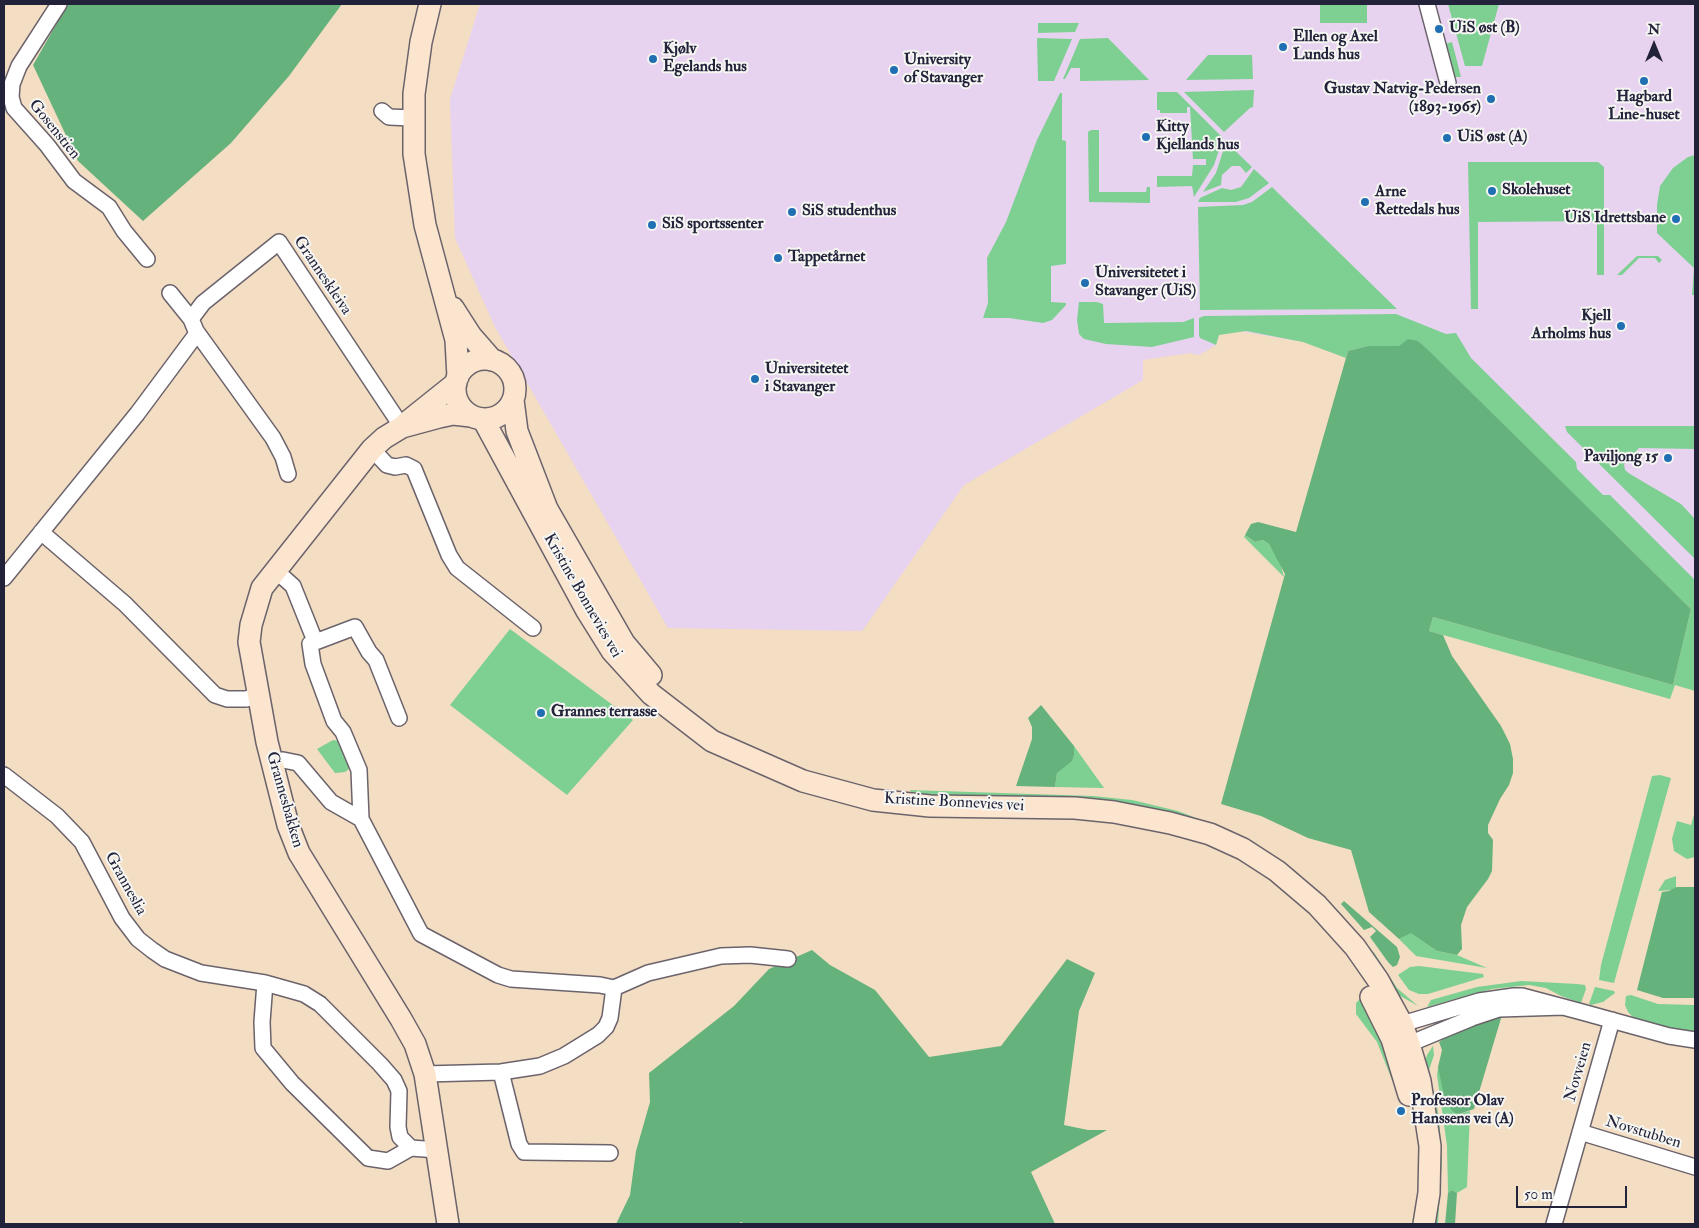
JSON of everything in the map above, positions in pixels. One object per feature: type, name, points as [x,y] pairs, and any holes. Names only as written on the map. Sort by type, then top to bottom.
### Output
[{"type":"main road","points":[[430,4],[417,69],[413,118],[419,190],[442,291],[456,340],[456,396],[460,404],[477,417],[501,415],[513,400],[516,390],[510,371],[502,364],[492,360],[482,359],[472,362],[464,368],[457,380]]},
{"type":"main road","points":[[442,291],[472,336],[492,360]]},
{"type":"main road","name":"Grannesbakken","points":[[448,1224],[425,1074],[415,1044],[299,853],[288,826],[259,696],[250,642],[250,625],[262,588],[372,449],[384,438],[402,427],[412,416],[457,380]]},
{"type":"main road","name":"Kristine Bonnevies vei","points":[[513,400],[517,431],[547,509],[624,643],[672,696],[744,755]]},
{"type":"main road","name":"Grannesbakken","points":[[402,427],[453,414],[477,417]]},
{"type":"main road","name":"Kristine Bonnevies vei","points":[[477,417],[586,611],[620,662],[640,684],[674,714],[712,741],[803,781],[873,800],[930,806],[1075,808],[1114,812],[1170,824],[1237,859],[1271,882],[1311,918],[1338,947],[1401,1036],[1419,1106],[1431,1164],[1424,1223]]},
{"type":"street","name":"Gosenstien","points":[[59,4],[19,66],[12,84],[11,96],[14,108],[47,145],[74,181],[110,206],[124,231],[147,259]]},
{"type":"street","points":[[1427,4],[1448,83]]},
{"type":"street","points":[[382,111],[389,117],[413,118]]},
{"type":"street","name":"Granneskleiva","points":[[8,573],[137,414],[195,336],[194,325],[202,303],[279,242],[402,427]]},
{"type":"street","points":[[170,293],[275,442],[288,474]]},
{"type":"street","points":[[372,449],[386,465],[394,467],[406,466],[414,469],[457,578],[533,628]]},
{"type":"street","points":[[41,532],[125,604],[215,695],[227,699],[246,699],[259,696]]},
{"type":"street","points":[[275,570],[293,586],[316,641]]},
{"type":"street","points":[[399,718],[376,660],[369,652],[355,627],[310,644],[309,648],[322,692],[334,721],[347,740],[359,770],[361,819],[421,934],[498,975],[511,978],[600,984],[614,988],[648,973],[721,956],[750,955],[788,959]]},
{"type":"street","points":[[272,761],[284,760],[298,763],[331,802],[361,819]]},
{"type":"street","name":"Granneslia","points":[[4,775],[57,816],[82,842],[122,918],[138,939],[152,950],[165,959],[201,973],[265,982],[304,994],[320,1004],[394,1080],[399,1091],[398,1127],[400,1137],[411,1148]]},
{"type":"street","points":[[265,982],[263,1048],[269,1057],[368,1158],[388,1161],[411,1148],[426,1151],[437,1150]]},
{"type":"street","points":[[425,1074],[501,1072],[540,1066],[564,1056],[598,1035],[606,1027],[610,1018],[614,988]]},
{"type":"street","points":[[1401,1036],[1480,1001],[1506,996],[1522,996],[1669,1036],[1695,1040]]},
{"type":"street","points":[[1401,1036],[1472,1018],[1499,1009],[1564,1007]]},
{"type":"street","name":"Novveien","points":[[1554,1224],[1612,1020]]},
{"type":"street","points":[[501,1072],[520,1144],[524,1152],[610,1153]]},
{"type":"street","name":"Novstubben","points":[[1580,1132],[1695,1167]]},
{"type":"shaded area","name":"Universitetet i Stavanger (UiS)","points":[[480,4],[1695,4],[1695,594],[1348,351],[1346,358],[1303,342],[1239,331],[1219,335],[1216,345],[1199,355],[1190,353],[1143,360],[1143,380],[964,485],[862,631],[668,628],[495,327],[455,238],[450,99]]},
{"type":"green space","points":[[68,4],[342,4],[289,76],[231,143],[143,221],[78,161],[33,65]]},
{"type":"green space","points":[[1320,4],[1367,4],[1367,23],[1320,23]]},
{"type":"green space","points":[[1448,4],[1499,4],[1482,66],[1465,66]]},
{"type":"green space","points":[[1038,23],[1079,23],[1075,32],[1038,33]]},
{"type":"green space","points":[[1037,38],[1072,39],[1054,81],[1038,81]]},
{"type":"green space","points":[[1108,38],[1149,80],[1080,81],[1080,68],[1071,68],[1065,79],[1063,79],[1080,39]]},
{"type":"green space","points":[[1452,42],[1461,77],[1454,77],[1445,44]]},
{"type":"green space","points":[[1208,55],[1252,55],[1253,79],[1186,80]]},
{"type":"green space","points":[[1254,90],[1253,107],[1224,132],[1184,92]]},
{"type":"green space","points":[[1157,92],[1177,92],[1223,138],[1214,165],[1194,197],[1192,186],[1157,187],[1157,176],[1192,176],[1193,165],[1206,165],[1206,159],[1193,159],[1190,107],[1187,107],[1187,113],[1160,113],[1160,110],[1157,110]]},
{"type":"green space","points":[[1060,93],[1062,93],[1062,140],[1066,141],[1066,264],[1051,266],[1051,302],[1066,303],[1066,305],[1052,320],[1043,323],[1009,318],[983,318],[988,303],[987,258],[1006,222],[1037,140]]},
{"type":"green space","points":[[1099,130],[1099,192],[1146,192],[1147,187],[1150,187],[1150,203],[1089,202],[1088,132]]},
{"type":"green space","points":[[1226,142],[1252,167],[1246,173],[1240,166],[1232,166],[1222,175],[1221,185],[1203,192],[1216,173]]},
{"type":"green space","name":"UiS Idrettsbane","points":[[1695,155],[1695,295],[1692,295],[1694,268],[1657,233],[1657,205],[1660,186],[1673,168],[1688,157]]},
{"type":"green space","points":[[1468,162],[1598,162],[1604,167],[1604,221],[1478,222],[1478,309],[1471,309]]},
{"type":"green space","points":[[1254,169],[1269,183],[1249,198],[1236,202],[1198,202],[1200,198],[1222,188],[1231,190],[1241,187]]},
{"type":"green space","points":[[1272,187],[1397,309],[1200,310],[1198,207],[1243,205],[1252,202]]},
{"type":"green space","points":[[1597,223],[1604,223],[1604,275],[1597,275]]},
{"type":"green space","points":[[1637,256],[1658,256],[1662,260],[1659,263],[1655,258],[1639,258],[1622,275],[1617,275]]},
{"type":"green space","points":[[1079,302],[1103,304],[1104,323],[1183,322],[1194,318],[1194,337],[1152,347],[1106,344],[1084,339],[1079,334],[1077,320]]},
{"type":"green space","points":[[1396,314],[1446,334],[1456,333],[1471,358],[1576,462],[1577,469],[1603,495],[1610,495],[1695,580],[1695,691],[1675,685],[1670,699],[1429,631],[1433,617],[1673,685],[1691,609],[1418,341],[1399,346],[1368,346],[1348,351],[1346,358],[1303,342],[1246,331],[1219,335],[1216,345],[1200,338],[1199,335],[1199,318],[1204,316]]},
{"type":"green space","points":[[1408,339],[1418,341],[1427,349],[1691,609],[1673,685],[1433,617],[1429,631],[1443,635],[1452,656],[1501,726],[1510,744],[1513,759],[1513,773],[1509,785],[1488,825],[1488,833],[1493,840],[1492,871],[1467,907],[1461,925],[1462,949],[1457,955],[1437,951],[1411,933],[1399,939],[1369,912],[1351,850],[1308,838],[1261,816],[1221,804],[1285,574],[1269,544],[1263,540],[1255,542],[1245,535],[1251,524],[1258,522],[1296,532],[1348,351],[1368,346],[1399,346]]},
{"type":"green space","points":[[1565,426],[1695,426],[1695,449],[1639,448],[1624,464],[1625,470],[1630,474],[1681,504],[1695,519],[1695,559],[1567,432]]},
{"type":"green space","points":[[1245,535],[1255,542],[1263,540],[1269,544],[1280,562],[1284,577],[1244,537]]},
{"type":"green space","name":"Grannes terrasse","points":[[510,629],[633,720],[567,795],[450,705]]},
{"type":"green space","points":[[1041,705],[1074,746],[1074,755],[1072,761],[1057,773],[1055,787],[1016,786],[1032,739],[1032,727],[1028,718]]},
{"type":"green space","points":[[333,740],[344,742],[354,765],[345,772],[335,773],[317,749]]},
{"type":"green space","points":[[1074,746],[1104,788],[1055,787],[1057,773],[1074,755]]},
{"type":"green space","points":[[1660,775],[1671,778],[1614,983],[1599,980],[1601,965],[1652,776]]},
{"type":"green space","points":[[910,790],[1093,796],[1132,800],[1178,811],[1225,829],[1253,843],[1294,870],[1329,901],[1227,836],[913,796]]},
{"type":"green space","points":[[1695,811],[1695,857],[1687,859],[1674,851],[1672,839],[1677,821],[1691,825]]},
{"type":"green space","points":[[1676,876],[1676,887],[1673,890],[1658,891],[1665,880]]},
{"type":"green space","points":[[1676,887],[1695,887],[1695,998],[1663,998],[1637,990],[1662,892]]},
{"type":"green space","points":[[1344,901],[1397,947],[1400,957],[1397,965],[1393,967],[1388,962],[1370,937],[1376,931],[1372,927],[1364,930],[1341,904]]},
{"type":"green space","points":[[1411,932],[1437,951],[1457,955],[1487,968],[1416,956],[1399,939]]},
{"type":"green space","points":[[1368,946],[1397,988],[1418,1006],[1397,994]]},
{"type":"green space","points":[[812,950],[830,965],[875,990],[929,1057],[1001,1046],[1067,959],[1095,973],[1079,1011],[1064,1125],[1088,1130],[1107,1130],[1031,1172],[1055,1224],[745,1224],[741,1222],[738,1224],[616,1224],[630,1195],[636,1151],[650,1102],[649,1073],[734,1006],[769,969]]},
{"type":"green space","points":[[1419,966],[1483,974],[1484,977],[1428,994],[1419,994],[1409,990],[1398,975],[1410,967]]},
{"type":"green space","points":[[1521,981],[1577,984],[1585,985],[1586,989],[1581,1003],[1546,988],[1529,985],[1492,989],[1427,1007],[1431,1000],[1477,987]]},
{"type":"green space","points":[[1595,987],[1614,991],[1615,993],[1603,1002],[1591,1005],[1589,1004]]},
{"type":"green space","points":[[1631,995],[1658,1004],[1695,1005],[1695,1034],[1635,1019],[1628,1012],[1625,1005],[1626,996]]},
{"type":"green space","points":[[1361,998],[1383,1038],[1392,1080],[1377,1042],[1356,1014],[1356,1003]]},
{"type":"green space","points":[[1502,1015],[1474,1109],[1459,1114],[1453,1112],[1444,1096],[1438,1067],[1442,1050],[1439,1042],[1454,1032]]},
{"type":"green space","points":[[1433,1046],[1434,1055],[1429,1070],[1439,1117],[1442,1159],[1438,1224],[1432,1224],[1424,1066],[1427,1055]]},
{"type":"green space","points":[[1438,1067],[1459,1114],[1470,1111],[1467,1187],[1457,1193],[1452,1190],[1448,1193],[1447,1146],[1437,1075]]},
{"type":"green space","points":[[1452,1190],[1457,1193],[1455,1224],[1445,1224],[1448,1193]]},
{"type":"place","name":"UiS øst (B)","points":[[1439,29]]},
{"type":"place","name":"Ellen og Axel Lunds hus","points":[[1283,47]]},
{"type":"place","name":"Kjølv Egelands hus","points":[[653,59]]},
{"type":"place","name":"University of Stavanger","points":[[894,70]]},
{"type":"place","name":"Hagbard Line-huset","points":[[1644,81]]},
{"type":"place","name":"Gustav Natvig-Pedersen (1893-1965)","points":[[1491,99]]},
{"type":"place","name":"Kitty Kjellands hus","points":[[1146,137]]},
{"type":"place","name":"UiS øst (A)","points":[[1447,138]]},
{"type":"place","name":"Skolehuset","points":[[1492,191]]},
{"type":"place","name":"Arne Rettedals hus","points":[[1365,202]]},
{"type":"place","name":"SiS studenthus","points":[[792,212]]},
{"type":"place","name":"UiS Idrettsbane","points":[[1676,219]]},
{"type":"place","name":"SiS sportssenter","points":[[652,225]]},
{"type":"place","name":"Tappetårnet","points":[[778,258]]},
{"type":"place","name":"Universitetet i Stavanger (UiS)","points":[[1085,283]]},
{"type":"place","name":"Kjell Arholms hus","points":[[1621,326]]},
{"type":"place","name":"Universitetet i Stavanger","points":[[755,379]]},
{"type":"place","name":"Paviljong 15","points":[[1668,458]]},
{"type":"place","name":"Grannes terrasse","points":[[541,713]]},
{"type":"place","name":"Professor Olav Hanssens vei (A)","points":[[1401,1111]]}]
